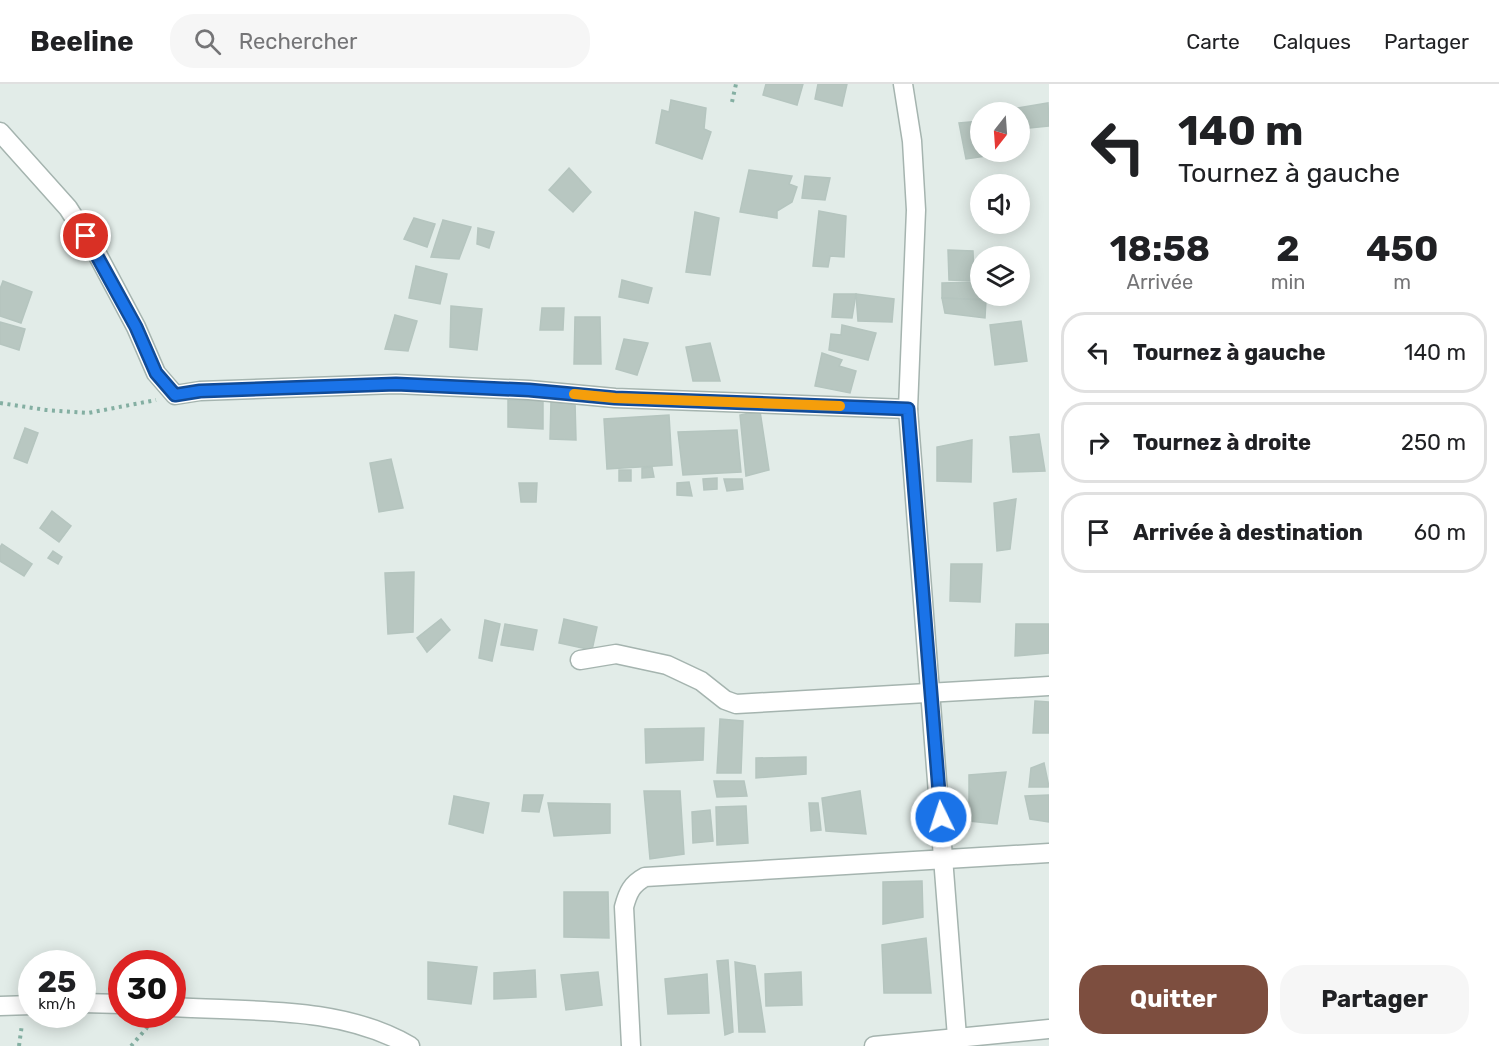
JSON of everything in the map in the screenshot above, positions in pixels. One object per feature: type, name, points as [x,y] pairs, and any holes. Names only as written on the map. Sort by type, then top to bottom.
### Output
[{"type":"street","points":[[903,84],[912,141],[916,210],[908,409],[957,1037]]},
{"type":"street","points":[[0,132],[68,208],[136,327],[156,373],[175,395],[200,391],[396,384],[529,390],[615,398],[908,409]]},
{"type":"street","points":[[580,660],[616,654],[667,665],[701,681],[725,700],[736,704],[1049,686]]},
{"type":"street","points":[[631,1046],[624,906],[634,883],[645,877],[1049,853]]},
{"type":"street","points":[[0,1006],[18,1005]]},
{"type":"street","points":[[186,1008],[297,1013],[351,1023],[396,1038],[410,1046]]},
{"type":"street","points":[[874,1046],[1049,1029]]},
{"type":"path","points":[[732,102],[736,84]]},
{"type":"path","points":[[0,403],[88,413],[133,406],[175,395]]},
{"type":"path","points":[[131,1046],[147,1028]]},
{"type":"building","points":[[766,84],[803,84],[797,105],[763,95]]},
{"type":"building","points":[[818,84],[847,84],[842,106],[815,99]]},
{"type":"building","points":[[671,100],[706,108],[704,129],[711,132],[702,159],[656,143],[662,110],[669,112]]},
{"type":"building","points":[[1048,103],[1049,126],[1030,128],[1030,106]]},
{"type":"building","points":[[970,122],[970,158],[966,159],[959,123]]},
{"type":"building","points":[[569,168],[591,192],[573,212],[549,190]]},
{"type":"building","points":[[749,170],[792,176],[789,184],[797,187],[792,202],[777,211],[777,218],[740,212]]},
{"type":"building","points":[[805,176],[830,178],[825,200],[802,198]]},
{"type":"building","points":[[819,211],[846,216],[844,257],[830,256],[828,267],[813,266]]},
{"type":"building","points":[[695,212],[719,218],[710,275],[686,272]]},
{"type":"building","points":[[414,218],[435,224],[427,247],[404,239]]},
{"type":"building","points":[[443,220],[471,227],[459,259],[431,257]]},
{"type":"building","points":[[478,228],[494,232],[489,248],[477,244]]},
{"type":"building","points":[[948,250],[970,251],[970,281],[949,280]]},
{"type":"building","points":[[416,266],[447,274],[440,304],[409,298]]},
{"type":"building","points":[[622,280],[652,288],[648,303],[619,297]]},
{"type":"building","points":[[3,281],[32,292],[21,323],[0,316],[0,289]]},
{"type":"building","points":[[970,282],[970,299],[942,298],[942,283]]},
{"type":"building","points":[[834,294],[856,294],[852,318],[832,317]]},
{"type":"building","points":[[856,294],[894,299],[892,322],[858,321]]},
{"type":"building","points":[[942,298],[970,299],[970,306],[986,306],[985,318],[945,313]]},
{"type":"building","points":[[451,306],[482,309],[477,350],[450,347]]},
{"type":"building","points":[[542,308],[564,308],[563,330],[540,330]]},
{"type":"building","points":[[395,315],[417,321],[408,351],[385,349]]},
{"type":"building","points":[[575,317],[600,317],[601,364],[574,364]]},
{"type":"building","points":[[1021,321],[1027,361],[995,365],[990,325]]},
{"type":"building","points":[[0,322],[25,329],[19,350],[0,344]]},
{"type":"building","points":[[842,325],[876,333],[868,360],[829,350],[831,334],[841,335]]},
{"type":"building","points":[[624,339],[648,343],[637,375],[616,369]]},
{"type":"building","points":[[710,343],[720,381],[693,381],[686,347]]},
{"type":"building","points":[[822,353],[842,360],[839,366],[856,371],[850,393],[815,386]]},
{"type":"building","points":[[508,400],[543,401],[543,429],[508,427]]},
{"type":"building","points":[[551,401],[575,402],[576,440],[550,439]]},
{"type":"building","points":[[760,411],[769,470],[746,476],[740,415]]},
{"type":"building","points":[[669,415],[672,465],[607,469],[604,419]]},
{"type":"building","points":[[25,428],[38,433],[27,463],[14,458]]},
{"type":"building","points":[[737,430],[741,472],[683,475],[678,432]]},
{"type":"building","points":[[1039,434],[1045,471],[1013,472],[1010,437]]},
{"type":"building","points":[[972,440],[971,482],[937,481],[937,447]]},
{"type":"building","points":[[391,459],[403,508],[379,512],[370,463]]},
{"type":"building","points":[[652,467],[654,477],[642,478],[642,468]]},
{"type":"building","points":[[619,470],[631,470],[631,481],[619,481]]},
{"type":"building","points":[[717,478],[717,489],[704,490],[703,479]]},
{"type":"building","points":[[724,479],[742,479],[743,489],[727,491]]},
{"type":"building","points":[[689,482],[692,496],[677,495],[677,483]]},
{"type":"building","points":[[519,483],[537,483],[536,502],[521,502]]},
{"type":"building","points":[[1016,499],[1010,549],[997,551],[994,503]]},
{"type":"building","points":[[52,511],[71,526],[59,542],[40,528]]},
{"type":"building","points":[[2,544],[32,564],[24,576],[0,561]]},
{"type":"building","points":[[53,551],[62,557],[58,564],[48,558]]},
{"type":"building","points":[[951,564],[982,564],[980,602],[950,601]]},
{"type":"building","points":[[414,572],[413,632],[388,634],[385,573]]},
{"type":"building","points":[[441,619],[450,630],[427,652],[417,638]]},
{"type":"building","points":[[564,619],[597,627],[592,650],[559,643]]},
{"type":"building","points":[[485,620],[500,624],[492,661],[479,658]]},
{"type":"building","points":[[505,624],[537,630],[533,650],[501,645]]},
{"type":"building","points":[[1016,624],[1049,624],[1049,653],[1015,656]]},
{"type":"building","points":[[1035,701],[1049,702],[1049,733],[1033,733]]},
{"type":"building","points":[[720,719],[743,721],[741,773],[717,773]]},
{"type":"building","points":[[704,728],[703,760],[646,763],[645,729]]},
{"type":"building","points":[[806,757],[806,774],[756,778],[756,758]]},
{"type":"building","points":[[1044,763],[1049,787],[1029,787],[1031,768]]},
{"type":"building","points":[[1006,772],[997,824],[969,821],[969,775]]},
{"type":"building","points":[[714,781],[744,781],[747,796],[717,797]]},
{"type":"building","points":[[644,791],[680,791],[684,854],[650,859]]},
{"type":"building","points":[[860,791],[866,834],[826,831],[822,798]]},
{"type":"building","points":[[524,795],[543,795],[539,812],[522,811]]},
{"type":"building","points":[[1049,795],[1049,822],[1030,819],[1025,796]]},
{"type":"building","points":[[454,796],[489,803],[483,833],[449,824]]},
{"type":"building","points":[[548,803],[610,804],[610,833],[554,836]]},
{"type":"building","points":[[809,803],[818,803],[821,830],[811,831]]},
{"type":"building","points":[[746,806],[748,843],[717,845],[716,807]]},
{"type":"building","points":[[710,810],[713,841],[693,843],[692,812]]},
{"type":"building","points":[[922,881],[923,917],[883,924],[883,882]]},
{"type":"building","points":[[564,892],[608,892],[609,938],[564,937]]},
{"type":"building","points":[[926,938],[931,993],[884,993],[882,945]]},
{"type":"building","points":[[728,960],[733,1032],[725,1035],[717,961]]},
{"type":"building","points":[[428,962],[477,967],[471,1004],[428,999]]},
{"type":"building","points":[[735,962],[755,966],[765,1032],[739,1032]]},
{"type":"building","points":[[535,970],[536,997],[494,999],[494,973]]},
{"type":"building","points":[[598,972],[602,1005],[566,1010],[561,975]]},
{"type":"building","points":[[801,972],[802,1005],[766,1006],[765,974]]},
{"type":"building","points":[[707,974],[709,1013],[668,1014],[665,979]]},
{"type":"slow traffic","points":[[574,394],[615,398],[840,406]]},
{"type":"route","points":[[86,236],[136,327],[156,373],[175,395],[200,391],[396,384],[529,390],[615,398],[908,409],[941,817]]}]
